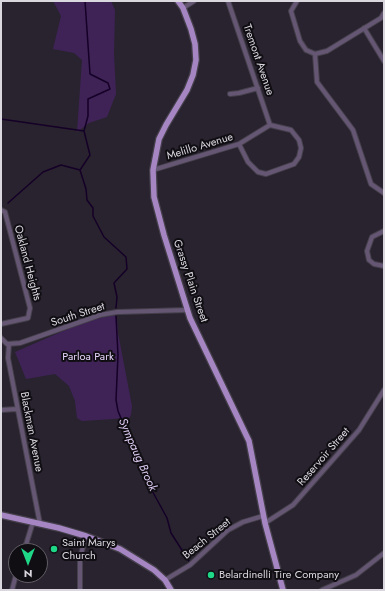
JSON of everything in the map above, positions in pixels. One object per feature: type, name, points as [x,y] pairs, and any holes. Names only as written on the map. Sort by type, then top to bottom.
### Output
[{"type":"main road","name":"Grassy Plain Street","points":[[178,1],[183,8],[195,44],[196,60],[193,75],[187,90],[166,125],[159,140],[153,170],[154,197],[158,215],[188,310],[249,441],[263,516],[283,590]]},
{"type":"main road","points":[[1,515],[86,536],[134,556],[146,563],[165,580],[171,590]]},
{"type":"street","points":[[183,8],[194,1]]},
{"type":"street","name":"Tremont Avenue","points":[[228,1],[270,126]]},
{"type":"street","points":[[297,1],[291,11],[300,41],[306,50],[315,54],[327,51],[380,18],[384,13]]},
{"type":"street","points":[[364,28],[384,60]]},
{"type":"street","points":[[315,54],[317,82],[353,130],[371,184],[384,193]]},
{"type":"street","points":[[230,94],[258,88]]},
{"type":"street","points":[[239,144],[248,162],[258,172],[266,174],[294,164],[300,157],[301,148],[299,140],[292,130],[270,126]]},
{"type":"street","name":"Melillo Avenue","points":[[153,170],[239,144],[270,126]]},
{"type":"street","name":"Oakland Heights","points":[[1,210],[5,212],[30,308],[28,318],[1,324]]},
{"type":"street","points":[[384,231],[372,238],[367,251],[369,260],[374,264],[384,266]]},
{"type":"street","name":"South Street","points":[[9,344],[20,343],[100,315],[133,311],[188,310]]},
{"type":"street","points":[[1,338],[9,344]]},
{"type":"street","name":"Blackman Avenue","points":[[9,344],[8,358],[40,524]]},
{"type":"street","name":"Reservoir Street","points":[[265,523],[280,515],[298,500],[359,430],[384,390]]},
{"type":"street","points":[[1,410],[17,409]]},
{"type":"street","name":"Beach Street","points":[[165,580],[190,565],[228,530],[243,522],[263,516]]},
{"type":"street","points":[[26,543],[33,522]]},
{"type":"street","points":[[80,590],[80,558],[86,536]]},
{"type":"street","points":[[322,590],[356,575],[384,552]]},
{"type":"green space","points":[[53,1],[111,1],[115,10],[114,54],[116,94],[107,117],[89,123],[77,132],[82,60],[74,53],[53,49],[61,16]]},
{"type":"green space","name":"Parloa Park","points":[[114,315],[117,320],[118,333],[132,406],[131,415],[129,418],[82,421],[77,418],[75,401],[69,386],[55,374],[26,379],[15,352],[86,321]]},
{"type":"waterway","name":"Sympaug Brook","points":[[85,1],[90,74],[108,83],[110,89],[88,99],[88,116],[84,131],[90,155],[80,170],[86,189],[87,200],[93,208],[93,216],[104,237],[126,257],[127,269],[114,283],[117,297],[116,308]]},
{"type":"waterway","points":[[1,119],[84,131]]},
{"type":"waterway","points":[[8,203],[43,172],[61,165],[80,170]]},
{"type":"waterway","name":"Sympaug Brook","points":[[116,316],[118,355],[116,400],[118,411],[149,485],[167,518],[171,533],[189,561]]},
{"type":"place","name":"Saint Marys Church","points":[[54,549]]},
{"type":"place","name":"Belardinelli Tire Company","points":[[211,575]]}]
